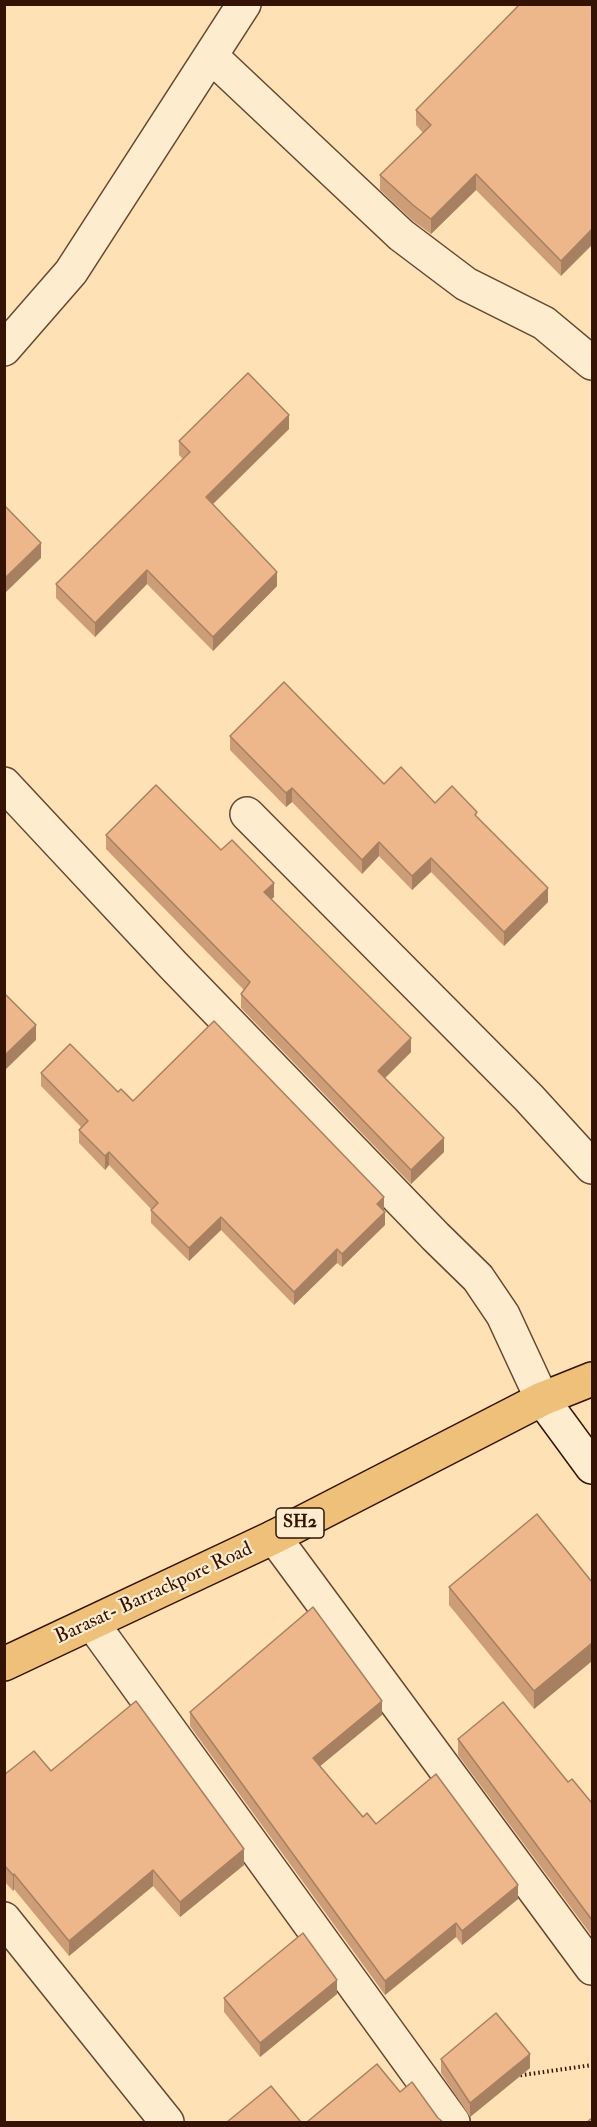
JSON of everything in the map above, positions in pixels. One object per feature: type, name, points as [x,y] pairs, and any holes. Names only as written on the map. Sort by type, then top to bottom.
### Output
[{"type":"main road","name":"Barasat- Barrackpore Road","points":[[4,1664],[274,1537],[542,1400],[592,1379]]},
{"type":"street","points":[[4,349],[71,272],[244,4]]},
{"type":"street","points":[[210,56],[402,235],[466,284],[544,323],[592,363]]},
{"type":"street","points":[[4,784],[173,965],[436,1238],[478,1278],[503,1315],[542,1400],[592,1467]]},
{"type":"street","points":[[247,814],[529,1098],[592,1167]]},
{"type":"street","points":[[274,1537],[592,1968]]},
{"type":"street","points":[[92,1623],[453,2122]]},
{"type":"street","points":[[4,1919],[167,2122]]},
{"type":"path","points":[[506,2078],[592,2065]]},
{"type":"building","points":[[520,4],[590,4],[592,7],[592,229],[561,261],[476,174],[431,219],[380,175],[431,125],[416,110]]},
{"type":"building","points":[[248,373],[289,415],[206,497],[277,572],[213,637],[147,570],[95,623],[56,584],[190,452],[179,441]]},
{"type":"building","points":[[4,505],[41,543],[4,579]]},
{"type":"building","points":[[284,682],[384,784],[401,767],[435,803],[452,786],[477,812],[475,815],[548,888],[504,932],[431,858],[412,876],[379,842],[362,860],[292,788],[286,793],[230,736]]},
{"type":"building","points":[[156,785],[221,850],[232,840],[274,883],[264,892],[411,1038],[378,1071],[444,1138],[411,1170],[241,994],[250,982],[106,835]]},
{"type":"building","points":[[4,993],[36,1025],[4,1056]]},
{"type":"building","points":[[214,1021],[384,1197],[377,1204],[385,1212],[342,1254],[337,1249],[294,1292],[221,1217],[189,1248],[151,1210],[158,1203],[109,1152],[105,1156],[79,1130],[88,1121],[41,1073],[70,1044],[118,1092],[121,1089],[133,1101]]},
{"type":"building","points":[[537,1514],[592,1582],[592,1643],[534,1691],[449,1587]]},
{"type":"building","points":[[313,1607],[382,1701],[313,1758],[363,1817],[367,1813],[376,1824],[436,1774],[518,1885],[462,1931],[456,1923],[385,1981],[190,1712]]},
{"type":"building","points":[[136,1701],[244,1849],[180,1902],[153,1870],[69,1941],[4,1865],[4,1775],[34,1751],[51,1771]]},
{"type":"building","points":[[503,1702],[568,1782],[572,1779],[592,1801],[592,1920],[458,1739]]},
{"type":"building","points":[[303,1933],[337,1980],[260,2043],[224,1998]]},
{"type":"building","points":[[496,2013],[530,2054],[470,2103],[441,2059]]},
{"type":"building","points":[[377,2064],[400,2092],[412,2082],[443,2122],[307,2122]]},
{"type":"building","points":[[271,2086],[301,2122],[227,2122]]}]
